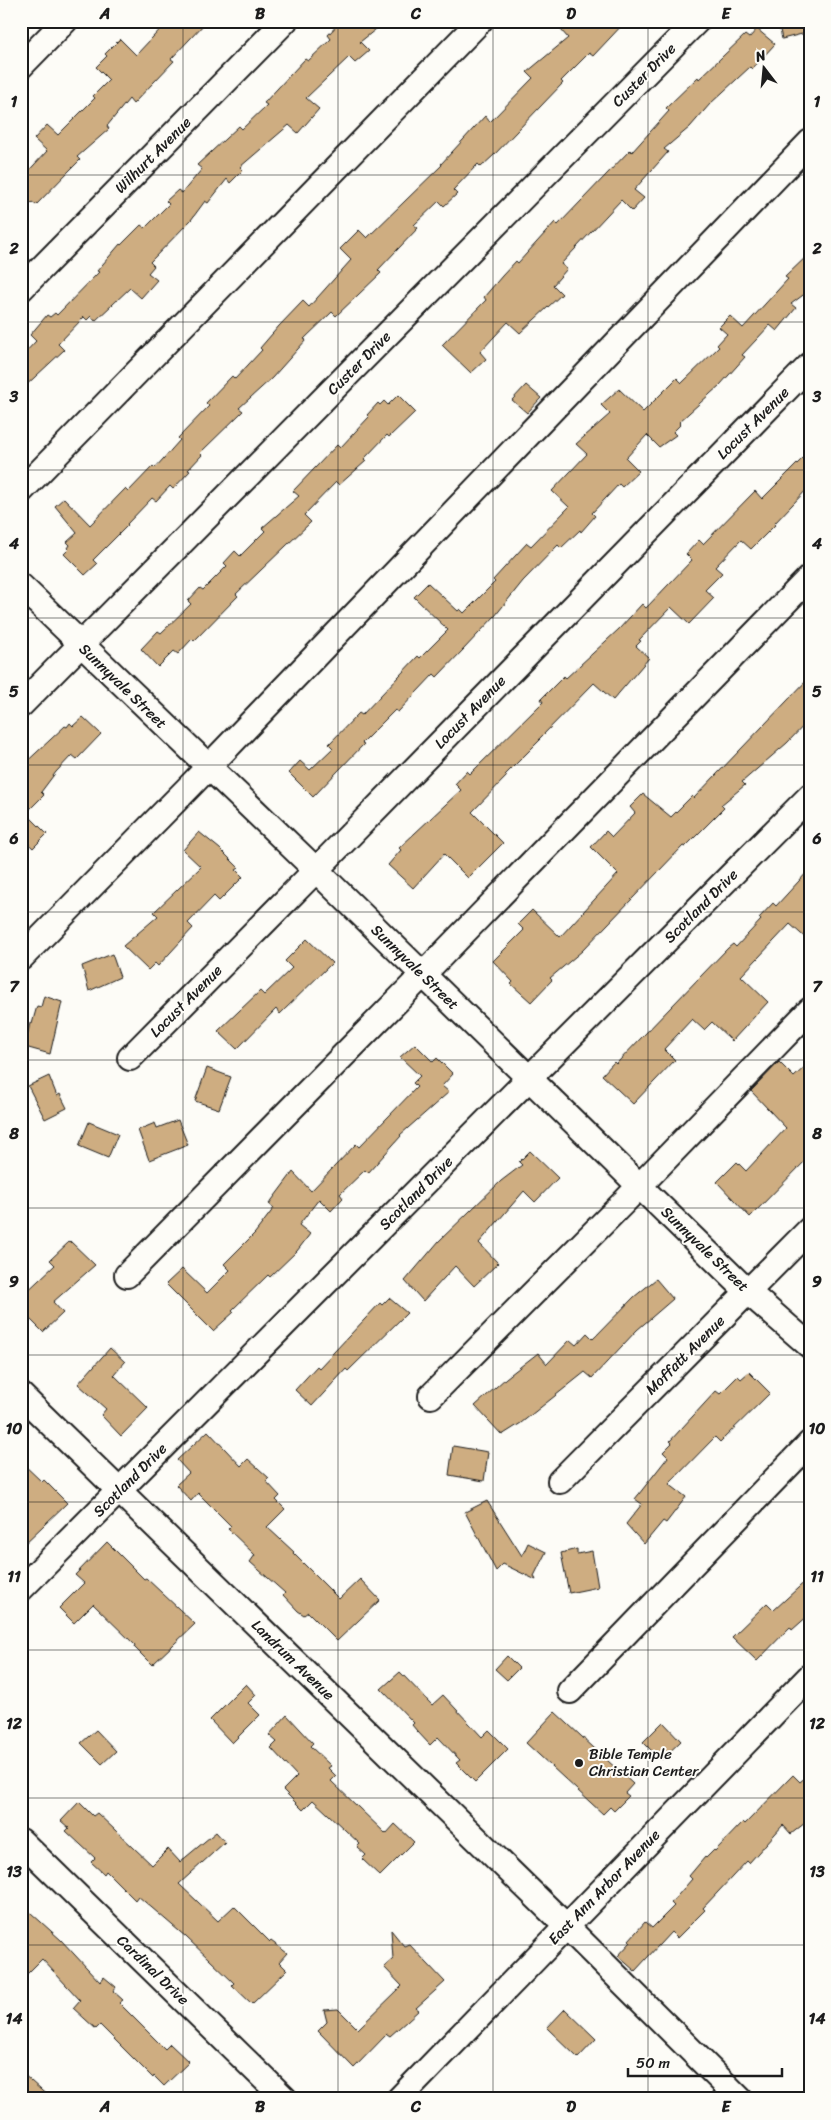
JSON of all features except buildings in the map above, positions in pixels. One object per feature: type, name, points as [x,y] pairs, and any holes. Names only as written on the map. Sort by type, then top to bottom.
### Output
[{"type":"street","points":[[21,66],[65,21]]},
{"type":"street","name":"Wilhurt Avenue","points":[[21,289],[285,21]]},
{"type":"street","points":[[21,491],[480,21]]},
{"type":"street","name":"Custer Drive","points":[[21,704],[697,21]]},
{"type":"street","points":[[21,958],[208,767],[810,142]]},
{"type":"street","name":"Locust Avenue","points":[[130,1058],[810,365]]},
{"type":"street","points":[[127,1274],[810,577]]},
{"type":"street","name":"Sunnyvale Street","points":[[21,586],[316,870],[748,1292],[810,1346]]},
{"type":"street","name":"Scotland Drive","points":[[21,1589],[810,796]]},
{"type":"street","points":[[431,1396],[810,1010]]},
{"type":"street","name":"Moffatt Avenue","points":[[560,1481],[810,1229]]},
{"type":"street","name":"Landrum Avenue","points":[[21,1396],[566,1926],[740,2099]]},
{"type":"street","points":[[570,1691],[810,1443]]},
{"type":"street","name":"East Ann Arbor Avenue","points":[[410,2095],[566,1926],[810,1676]]},
{"type":"street","name":"Cardinal Drive","points":[[21,1841],[285,2099]]},
{"type":"place","name":"Bible Temple Christian Center","points":[[579,1763]]}]
